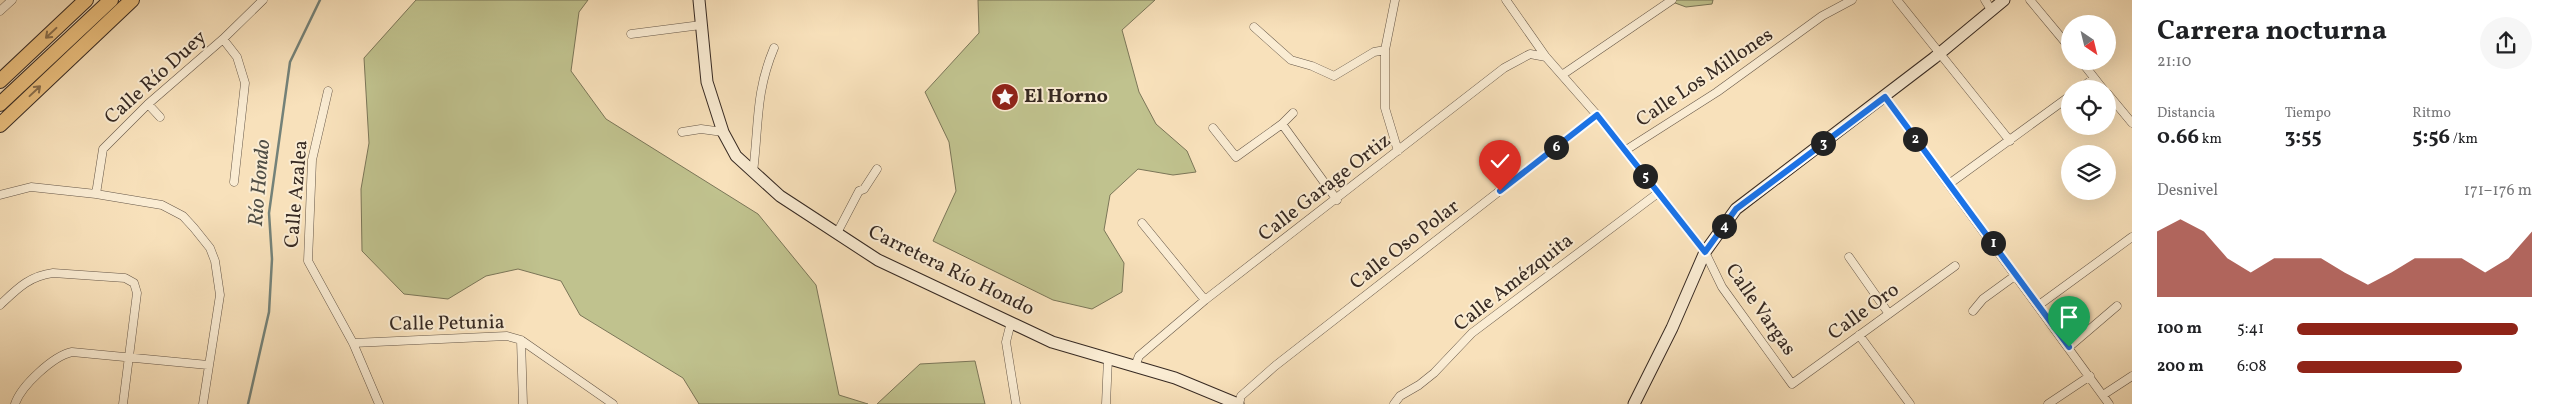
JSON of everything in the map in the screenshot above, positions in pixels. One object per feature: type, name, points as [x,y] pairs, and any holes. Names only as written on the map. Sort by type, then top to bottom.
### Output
[{"type":"highway","points":[[0,81],[86,0]]},
{"type":"highway","points":[[0,104],[111,0]]},
{"type":"highway","points":[[0,125],[132,0]]},
{"type":"street","points":[[0,11],[12,0]]},
{"type":"street","name":"Calle Río Duey","points":[[96,194],[103,149],[148,104],[223,39],[263,0]]},
{"type":"street","name":"Carretera Río Hondo","points":[[699,0],[707,82],[723,132],[736,156],[780,196],[878,260],[1052,342],[1175,378],[1238,404]]},
{"type":"street","points":[[1395,0],[1385,50],[1386,108],[1398,151]]},
{"type":"street","name":"Calle Vargas","points":[[1506,0],[1546,57],[1626,150],[1705,252],[1722,287],[1792,384]]},
{"type":"street","points":[[1562,75],[1672,0]]},
{"type":"street","name":"Calle Los Millones","points":[[1626,150],[1717,92],[1822,16],[1852,0]]},
{"type":"street","points":[[1897,0],[2010,141]]},
{"type":"street","points":[[1985,0],[1992,11]]},
{"type":"street","points":[[1634,404],[1672,328],[1705,252],[1736,209],[1885,97],[2004,0]]},
{"type":"street","points":[[2030,0],[2061,37]]},
{"type":"street","points":[[631,34],[701,25]]},
{"type":"street","points":[[1254,27],[1292,60],[1312,66],[1334,76],[1374,52],[1385,50]]},
{"type":"street","points":[[223,39],[237,57],[245,83],[234,182]]},
{"type":"street","points":[[753,172],[758,99],[765,70],[774,48]]},
{"type":"street","name":"Calle Garage Ortiz","points":[[1134,366],[1139,356],[1205,300],[1337,200],[1504,68],[1530,54],[1546,57]]},
{"type":"street","points":[[2088,70],[2094,78],[2091,80]]},
{"type":"street","name":"Calle Azalea","points":[[328,91],[312,160],[308,260],[352,342],[379,404]]},
{"type":"street","points":[[1885,97],[2110,404]]},
{"type":"street","points":[[1949,184],[2061,103]]},
{"type":"street","points":[[148,104],[160,117]]},
{"type":"street","points":[[2116,104],[2132,123]]},
{"type":"street","points":[[1213,128],[1236,157],[1282,124],[1293,113]]},
{"type":"street","name":"Calle Oso Polar","points":[[1238,404],[1241,396],[1275,366],[1597,115]]},
{"type":"street","points":[[1282,124],[1337,200]]},
{"type":"street","points":[[682,132],[702,129],[723,132]]},
{"type":"street","points":[[837,233],[859,191],[864,190],[877,169]]},
{"type":"street","points":[[0,195],[31,187],[96,194],[162,205],[183,216],[202,236],[215,261],[220,295],[203,404]]},
{"type":"street","name":"Calle Amézquita","points":[[1394,404],[1400,396],[1419,385],[1434,373],[1480,327],[1658,193]]},
{"type":"street","points":[[1142,223],[1205,300]]},
{"type":"street","points":[[2039,305],[2132,237]]},
{"type":"street","points":[[1849,257],[1889,314]]},
{"type":"street","name":"Calle Oro","points":[[1792,384],[1955,266]]},
{"type":"street","points":[[0,305],[30,278],[41,274],[53,273],[125,278],[134,283],[137,293],[123,404]]},
{"type":"street","points":[[1973,311],[1983,299],[2016,275]]},
{"type":"street","points":[[2069,347],[2117,306]]},
{"type":"street","points":[[1012,322],[1006,342],[1016,404]]},
{"type":"street","points":[[1859,335],[1910,404]]},
{"type":"street","name":"Calle Petunia","points":[[352,342],[507,336],[521,340],[613,404]]},
{"type":"street","points":[[521,340],[523,404]]},
{"type":"street","points":[[15,404],[21,391],[48,364],[64,354],[72,352],[208,365]]},
{"type":"street","points":[[1106,404],[1108,358]]},
{"type":"street","points":[[2048,404],[2090,376]]},
{"type":"street","points":[[2103,395],[2132,376]]},
{"type":"green space","points":[[416,0],[588,0],[579,12],[571,71],[606,119],[758,214],[816,285],[839,395],[868,404],[699,404],[683,378],[580,315],[561,281],[518,269],[486,276],[448,299],[404,294],[362,251],[361,189],[369,143],[364,58]]},
{"type":"green space","points":[[978,0],[1155,0],[1122,30],[1139,92],[1156,124],[1187,151],[1196,172],[1173,175],[1138,169],[1110,195],[1104,230],[1124,263],[1122,292],[1092,309],[1053,300],[933,241],[956,191],[949,142],[925,92],[979,33]]},
{"type":"green space","points":[[1667,0],[1713,0],[1712,4],[1686,7]]},
{"type":"green space","points":[[975,361],[985,404],[877,404],[920,364]]},
{"type":"waterway","name":"Río Hondo","points":[[248,404],[269,312],[272,259],[269,213],[290,62],[320,0]]},
{"type":"place","name":"El Horno","points":[[1005,97]]},
{"type":"route","points":[[1500,191],[1597,115],[1705,252],[1736,209],[1885,97],[2069,347]]}]
